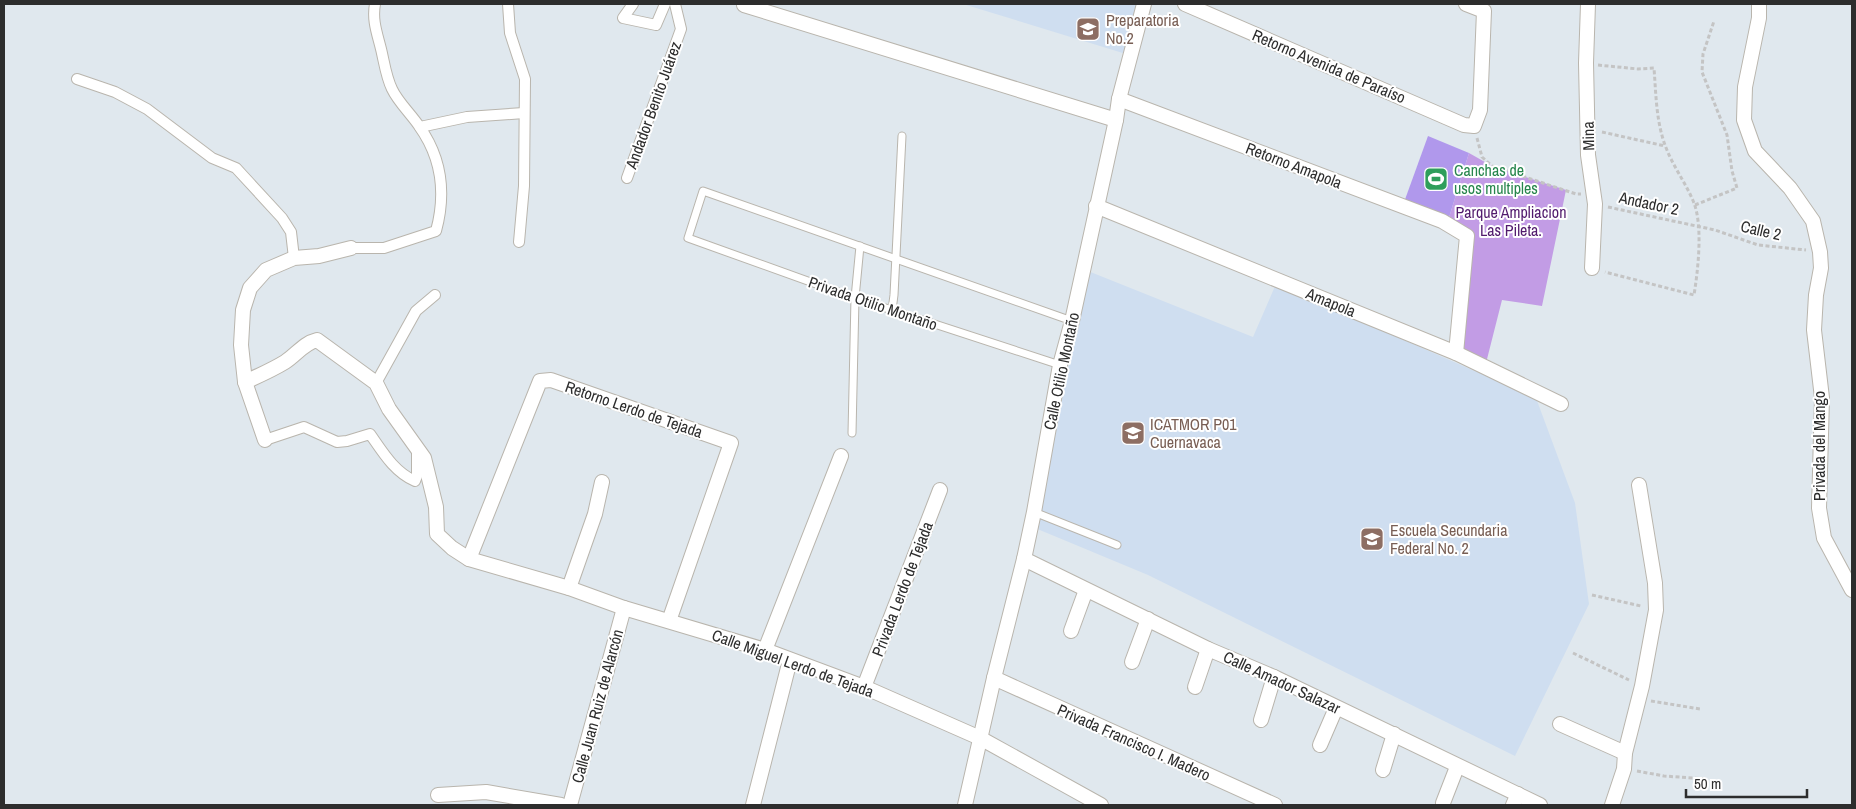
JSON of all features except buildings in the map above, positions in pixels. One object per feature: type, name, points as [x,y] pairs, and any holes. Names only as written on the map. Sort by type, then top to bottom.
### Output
[{"type":"street","points":[[375,4],[373,15],[375,29],[392,89],[420,127],[432,148],[440,169],[442,192],[436,231],[384,248],[351,248],[319,256],[294,258],[266,270],[250,288],[243,310],[241,345],[245,382],[265,440],[304,427],[337,442],[370,434],[393,465],[406,477],[415,481],[417,476],[417,447]]},
{"type":"street","points":[[508,4],[510,32],[525,79],[524,186],[519,242]]},
{"type":"street","points":[[633,4],[622,18],[656,26],[665,4]]},
{"type":"street","name":"Andador Benito Juárez","points":[[627,178],[681,29],[675,4]]},
{"type":"street","points":[[743,4],[1116,120]]},
{"type":"street","name":"Calle Otilio Montaño","points":[[965,805],[1024,559],[1060,365],[1072,321],[1119,99],[1144,4]]},
{"type":"street","name":"Retorno Avenida de Paraíso","points":[[1185,4],[1464,125],[1474,126]]},
{"type":"street","points":[[1466,4],[1484,12],[1480,110],[1474,126]]},
{"type":"street","name":"Mina","points":[[1588,4],[1586,63],[1589,129],[1588,155],[1593,199],[1592,268]]},
{"type":"street","name":"Privada del Mango","points":[[1759,4],[1760,18],[1745,87],[1744,120],[1755,151],[1790,188],[1813,221],[1820,252],[1821,268],[1816,295],[1814,330],[1822,398],[1819,508],[1824,538],[1852,590]]},
{"type":"street","points":[[77,79],[115,92],[147,108],[212,158],[236,168],[252,188],[282,218],[291,232],[294,258]]},
{"type":"street","name":"Retorno Amapola","points":[[1119,99],[1442,221],[1467,236],[1456,353]]},
{"type":"street","points":[[420,127],[468,118],[524,113]]},
{"type":"street","name":"Amapola","points":[[1096,206],[1456,353],[1561,404]]},
{"type":"street","points":[[245,382],[274,368],[298,353],[309,342],[317,340],[376,383],[416,311],[435,295]]},
{"type":"street","name":"Retorno Lerdo de Tejada","points":[[469,559],[540,381],[551,380],[731,443],[669,620]]},
{"type":"street","name":"Calle Miguel Lerdo de Tejada","points":[[376,383],[388,409],[424,458],[436,507],[437,534],[452,548],[469,559],[569,588],[624,608],[765,650],[864,687],[980,738],[1101,805]]},
{"type":"street","points":[[765,650],[841,456]]},
{"type":"street","points":[[569,588],[594,514],[602,482]]},
{"type":"street","points":[[1612,805],[1624,769],[1625,753],[1640,692],[1656,610],[1655,582],[1640,485]]},
{"type":"street","name":"Privada Lerdo de Tejada","points":[[864,687],[940,490]]},
{"type":"street","name":"Calle Amador Salazar","points":[[1024,559],[1208,649],[1274,677],[1394,734],[1515,800],[1540,805]]},
{"type":"street","points":[[1071,632],[1086,590]]},
{"type":"street","name":"Calle Juan Ruiz de Alarcón","points":[[570,805],[624,608]]},
{"type":"street","points":[[1132,662],[1148,619]]},
{"type":"street","points":[[1195,687],[1208,649]]},
{"type":"street","points":[[753,805],[790,660]]},
{"type":"street","points":[[1261,720],[1274,677]]},
{"type":"street","name":"Privada Francisco I. Madero","points":[[994,678],[1275,805]]},
{"type":"street","points":[[1320,745],[1336,708]]},
{"type":"street","points":[[1560,724],[1625,753]]},
{"type":"street","points":[[1383,770],[1394,734]]},
{"type":"street","points":[[1443,803],[1457,767]]},
{"type":"street","points":[[438,795],[486,792],[561,805]]},
{"type":"lane","points":[[892,310],[902,136]]},
{"type":"lane","name":"Privada Otilio Montaño","points":[[860,246],[702,191],[688,238],[856,298],[1060,365]]},
{"type":"lane","points":[[852,433],[856,298],[860,246],[1072,321]]},
{"type":"lane","points":[[1034,512],[1117,545]]},
{"type":"path","points":[[1695,205],[1737,188],[1732,172],[1727,135],[1702,72],[1703,54],[1714,21]]},
{"type":"path","points":[[1586,63],[1622,68],[1654,68],[1657,110],[1665,146],[1695,205],[1698,227],[1698,268],[1694,295],[1592,268]]},
{"type":"path","name":"Andador 2","points":[[1474,126],[1482,157],[1492,166],[1576,194],[1698,227]]},
{"type":"path","points":[[1589,129],[1665,146]]},
{"type":"path","name":"Calle 2","points":[[1698,227],[1716,230],[1758,245],[1820,252]]},
{"type":"path","points":[[1592,595],[1656,610]]},
{"type":"path","points":[[1573,653],[1640,692],[1700,709]]},
{"type":"path","points":[[1624,769],[1664,776],[1707,779]]},
{"type":"shaded area","name":"Preparatoria No.2","points":[[963,4],[1137,4],[1126,54]]},
{"type":"shaded area","name":"Canchas de usos multiples","points":[[1428,136],[1469,153],[1447,224],[1403,205]]},
{"type":"shaded area","name":"Escuela Secundaria Federal No. 2","points":[[1088,271],[1253,337],[1276,284],[1536,398],[1575,503],[1589,604],[1515,756],[1148,575],[1035,528]]},
{"type":"green space","name":"Parque Ampliacion Las Pileta.","points":[[1469,153],[1492,166],[1566,190],[1542,306],[1502,300],[1485,367],[1456,353],[1467,236],[1447,224]]},
{"type":"place","name":"Preparatoria No.2","points":[[1088,29]]},
{"type":"place","name":"Canchas de usos multiples","points":[[1436,179]]},
{"type":"place","name":"ICATMOR P01 Cuernavaca","points":[[1133,433]]},
{"type":"place","name":"Escuela Secundaria Federal No. 2","points":[[1372,539]]}]
